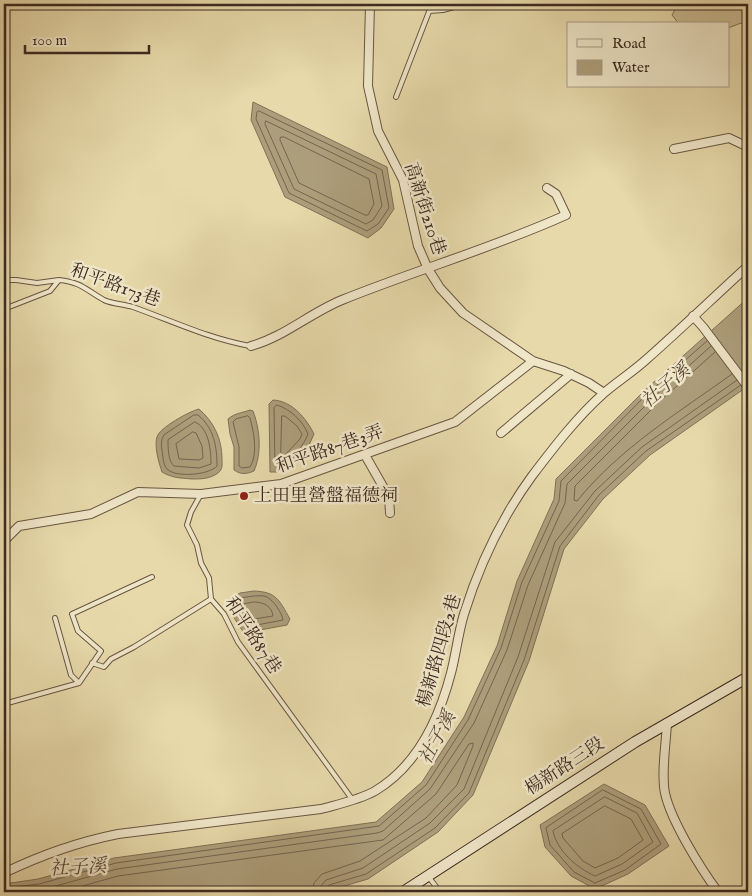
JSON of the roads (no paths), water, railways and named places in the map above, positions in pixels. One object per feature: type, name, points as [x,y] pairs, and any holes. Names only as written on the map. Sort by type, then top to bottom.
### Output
[{"type":"main road","name":"楊新路三段","points":[[402,892],[560,789],[748,676]]},
{"type":"street","name":"高新街210巷","points":[[370,4],[368,86],[378,131],[402,180],[418,246],[428,269],[440,288],[463,313],[533,361],[571,374],[589,383],[604,394]]},
{"type":"street","points":[[674,149],[729,138],[748,147]]},
{"type":"street","points":[[251,346],[267,341],[340,301],[523,234],[566,215],[556,194],[547,188]]},
{"type":"street","name":"楊新路四段2巷","points":[[4,872],[31,859],[65,847],[118,834],[321,809],[374,792],[388,782],[414,755],[431,729],[442,705],[452,671],[464,616],[482,566],[504,522],[531,477],[576,422],[604,394],[647,359],[748,266]]},
{"type":"street","points":[[693,316],[748,388]]},
{"type":"street","name":"和平路87巷3弄","points":[[4,541],[19,526],[91,514],[138,492],[201,494],[281,484],[455,422],[533,361]]},
{"type":"street","points":[[500,434],[571,374]]},
{"type":"street","points":[[365,455],[389,497],[390,513]]},
{"type":"street","points":[[667,723],[665,794],[676,823],[718,892]]},
{"type":"lane","points":[[396,97],[432,4]]},
{"type":"lane","points":[[428,11],[443,10],[466,4]]},
{"type":"lane","points":[[4,280],[37,283],[59,280]]},
{"type":"lane","name":"和平路173巷","points":[[4,308],[50,291],[59,280],[83,286],[105,300],[127,305],[228,342],[251,346]]},
{"type":"lane","points":[[201,494],[191,512],[187,525],[196,545],[201,563],[209,578],[211,599]]},
{"type":"lane","points":[[4,704],[79,683],[101,650],[78,632],[72,614],[152,576]]},
{"type":"lane","name":"和平路87巷","points":[[92,663],[104,667],[111,659],[134,647],[211,599],[224,614],[238,642],[254,666],[352,800]]},
{"type":"lane","points":[[55,618],[71,675],[79,683]]},
{"type":"lane","points":[[428,876],[440,892]]},
{"type":"water","points":[[253,102],[387,167],[394,209],[381,228],[368,238],[285,197],[251,120]]},
{"type":"water","name":"社子溪","points":[[748,298],[748,386],[650,455],[603,499],[564,549],[529,661],[473,795],[438,832],[368,879],[324,892],[4,892],[4,884],[38,879],[114,858],[376,822],[422,782],[464,717],[497,646],[517,581],[554,499],[556,479],[646,389]]},
{"type":"water","points":[[273,400],[286,403],[298,411],[314,434],[309,445],[286,472],[270,472],[269,404]]},
{"type":"water","points":[[199,409],[209,419],[219,438],[222,452],[221,470],[212,476],[199,479],[176,477],[162,472],[156,445],[159,433],[175,420]]},
{"type":"water","points":[[250,410],[253,411],[257,425],[258,457],[254,471],[242,473],[234,470],[234,447],[228,419],[236,414]]},
{"type":"water","points":[[254,591],[268,593],[276,598],[290,619],[287,625],[244,633],[229,610],[227,601],[240,593]]},
{"type":"water","points":[[604,784],[645,805],[669,846],[628,874],[595,889],[571,876],[545,847],[540,825]]},
{"type":"place","name":"上田里營盤福德祠","points":[[244,496]]}]
